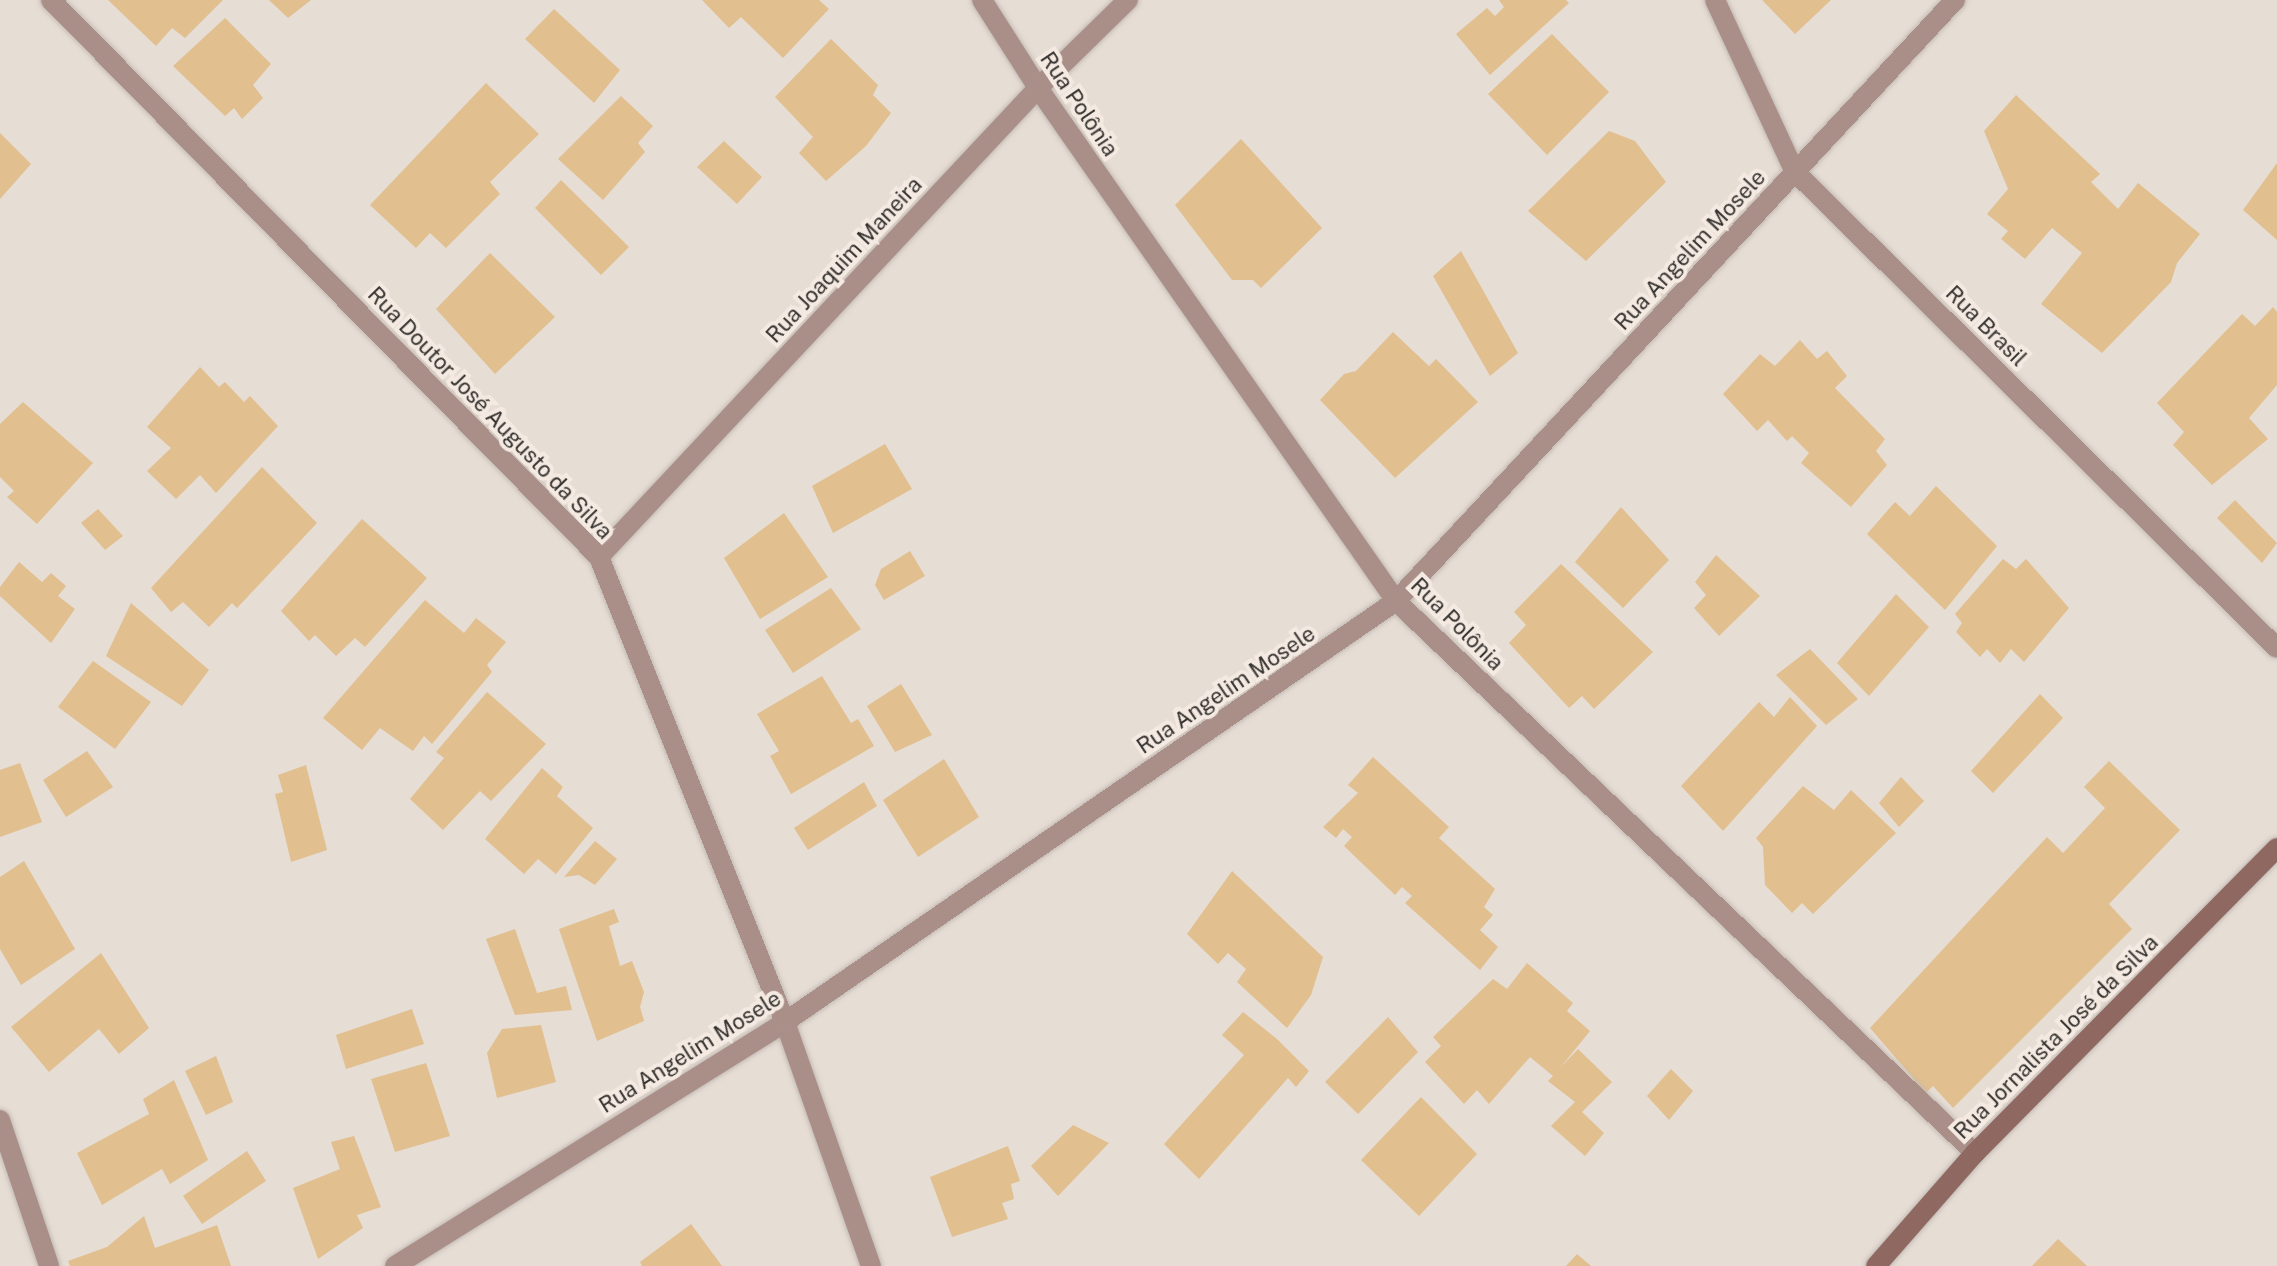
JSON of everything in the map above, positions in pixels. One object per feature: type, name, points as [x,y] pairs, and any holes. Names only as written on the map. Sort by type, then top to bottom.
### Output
[{"type":"main road","name":"Rua Jornalista José da Silva","points":[[1876,1266],[1975,1153],[2277,848]]},
{"type":"street","name":"Rua Doutor José Augusto da Silva","points":[[51,0],[599,557],[785,1022],[871,1266]]},
{"type":"street","name":"Rua Polônia","points":[[982,0],[1038,88],[1396,601],[1975,1153]]},
{"type":"street","name":"Rua Joaquim Maneira","points":[[599,557],[1038,88],[1128,0]]},
{"type":"street","name":"Rua Brasil","points":[[1715,0],[1795,172],[2277,648]]},
{"type":"street","name":"Rua Angelim Mosele","points":[[395,1266],[785,1022],[1396,601],[1955,0]]},
{"type":"street","points":[[0,1120],[49,1266]]},
{"type":"building","points":[[108,0],[223,0],[185,38],[172,28],[156,46]]},
{"type":"building","points":[[269,0],[311,0],[288,18]]},
{"type":"building","points":[[702,0],[819,0],[829,9],[783,58],[741,17],[729,28]]},
{"type":"building","points":[[1499,0],[1566,0],[1569,3],[1490,75],[1456,34],[1487,8],[1495,16],[1504,7]]},
{"type":"building","points":[[1762,0],[1831,0],[1795,34]]},
{"type":"building","points":[[554,9],[620,70],[594,103],[525,39]]},
{"type":"building","points":[[225,18],[271,64],[253,85],[263,98],[242,119],[234,108],[225,116],[173,66]]},
{"type":"building","points":[[1552,34],[1609,92],[1547,155],[1488,94]]},
{"type":"building","points":[[831,39],[878,85],[873,95],[891,113],[866,146],[826,181],[799,153],[813,137],[775,97]]},
{"type":"building","points":[[486,83],[539,134],[490,182],[500,194],[446,248],[430,233],[416,248],[370,205]]},
{"type":"building","points":[[2016,95],[2100,174],[2091,182],[2118,209],[2138,183],[2200,234],[2177,263],[2171,282],[2102,353],[2041,304],[2082,253],[2052,228],[2025,259],[2001,239],[2008,231],[1987,214],[2008,189],[1984,131]]},
{"type":"building","points":[[621,96],[653,126],[638,143],[645,152],[603,200],[558,159]]},
{"type":"building","points":[[1609,131],[1635,141],[1666,182],[1586,261],[1528,211]]},
{"type":"building","points":[[0,133],[31,164],[0,199]]},
{"type":"building","points":[[1241,139],[1322,228],[1261,288],[1253,280],[1232,280],[1175,205]]},
{"type":"building","points":[[724,141],[762,177],[737,204],[697,167]]},
{"type":"building","points":[[2277,163],[2277,240],[2243,210]]},
{"type":"building","points":[[561,180],[629,247],[601,275],[535,208]]},
{"type":"building","points":[[1461,251],[1518,353],[1490,376],[1433,276]]},
{"type":"building","points":[[490,253],[555,317],[495,374],[436,309]]},
{"type":"building","points":[[2273,307],[2277,312],[2277,385],[2249,418],[2268,439],[2212,485],[2173,445],[2184,432],[2157,403],[2242,314],[2255,326]]},
{"type":"building","points":[[1393,332],[1429,366],[1436,359],[1478,402],[1395,478],[1320,400],[1344,374],[1356,371]]},
{"type":"building","points":[[1800,340],[1817,359],[1827,351],[1847,376],[1835,388],[1885,439],[1876,451],[1887,465],[1851,507],[1801,463],[1809,453],[1792,436],[1787,441],[1768,420],[1757,431],[1723,394],[1760,354],[1775,366]]},
{"type":"building","points":[[200,367],[219,387],[225,382],[244,402],[250,396],[278,426],[216,493],[200,475],[176,499],[147,471],[171,448],[147,427]]},
{"type":"building","points":[[23,402],[93,463],[37,524],[7,497],[14,491],[0,477],[0,424]]},
{"type":"building","points":[[885,444],[912,489],[833,533],[812,486]]},
{"type":"building","points":[[262,467],[317,523],[237,608],[232,603],[209,627],[183,602],[171,612],[151,588]]},
{"type":"building","points":[[1936,486],[1997,546],[1945,610],[1867,534],[1895,502],[1910,516]]},
{"type":"building","points":[[2235,500],[2277,543],[2262,563],[2217,518]]},
{"type":"building","points":[[1621,507],[1669,560],[1623,608],[1575,562]]},
{"type":"building","points":[[98,509],[123,536],[105,550],[81,523]]},
{"type":"building","points":[[784,513],[828,577],[760,619],[724,558]]},
{"type":"building","points":[[362,519],[427,578],[365,647],[355,638],[336,656],[315,635],[309,641],[281,611]]},
{"type":"building","points":[[910,551],[925,576],[884,600],[875,585],[881,569]]},
{"type":"building","points":[[1716,555],[1760,596],[1719,636],[1694,608],[1706,595],[1695,582]]},
{"type":"building","points":[[2003,559],[2016,569],[2026,559],[2069,608],[2024,662],[2011,649],[2000,663],[1987,649],[1980,657],[1956,632],[1962,623],[1955,614]]},
{"type":"building","points":[[19,562],[42,582],[51,573],[66,586],[58,596],[75,609],[51,643],[0,596],[0,587]]},
{"type":"building","points":[[1561,564],[1653,652],[1594,709],[1582,696],[1569,708],[1509,643],[1526,625],[1514,612]]},
{"type":"building","points":[[831,588],[861,629],[793,673],[765,630]]},
{"type":"building","points":[[1896,594],[1929,627],[1869,696],[1837,663]]},
{"type":"building","points":[[425,600],[464,633],[476,618],[506,642],[487,665],[492,672],[432,744],[424,736],[413,751],[380,728],[362,750],[323,718]]},
{"type":"building","points":[[131,603],[209,670],[182,706],[106,656]]},
{"type":"building","points":[[1810,649],[1858,699],[1826,725],[1776,675]]},
{"type":"building","points":[[93,661],[151,702],[115,749],[58,707]]},
{"type":"building","points":[[822,676],[851,723],[858,719],[874,746],[791,794],[770,756],[779,751],[757,714]]},
{"type":"building","points":[[901,684],[932,735],[895,752],[867,706]]},
{"type":"building","points":[[487,692],[546,744],[491,801],[480,791],[443,830],[410,799],[444,758],[436,752]]},
{"type":"building","points":[[2040,694],[2063,718],[1993,793],[1971,771]]},
{"type":"building","points":[[1790,697],[1817,726],[1723,831],[1681,786],[1759,702],[1774,717]]},
{"type":"building","points":[[87,751],[113,787],[66,817],[43,780]]},
{"type":"building","points":[[1373,757],[1449,827],[1439,838],[1495,889],[1484,907],[1493,915],[1480,930],[1498,947],[1480,970],[1405,903],[1412,896],[1402,887],[1395,895],[1344,846],[1352,837],[1343,829],[1336,838],[1323,827],[1358,793],[1348,785]]},
{"type":"building","points":[[944,759],[979,817],[918,857],[883,800]]},
{"type":"building","points":[[2109,761],[2180,830],[2109,904],[2132,929],[1953,1108],[1933,1086],[1926,1093],[1870,1028],[2047,837],[2063,853],[2105,808],[2084,787]]},
{"type":"building","points":[[20,763],[42,822],[0,837],[0,770]]},
{"type":"building","points":[[306,765],[327,850],[291,862],[275,794],[283,792],[278,775]]},
{"type":"building","points":[[542,768],[563,787],[557,796],[593,828],[556,874],[538,859],[524,874],[485,839]]},
{"type":"building","points":[[1901,777],[1924,801],[1899,827],[1879,803]]},
{"type":"building","points":[[864,782],[877,806],[808,850],[794,828]]},
{"type":"building","points":[[1803,786],[1834,810],[1851,790],[1896,833],[1813,914],[1802,903],[1792,913],[1765,885],[1763,847],[1756,838]]},
{"type":"building","points":[[595,841],[617,859],[595,885],[579,875],[564,877]]},
{"type":"building","points":[[24,861],[75,949],[21,985],[0,949],[0,877]]},
{"type":"building","points":[[1232,871],[1323,957],[1311,995],[1287,1028],[1237,982],[1246,969],[1228,953],[1218,964],[1187,934]]},
{"type":"building","points":[[614,909],[619,922],[609,926],[620,966],[632,961],[644,992],[640,1007],[644,1021],[597,1041],[559,929]]},
{"type":"building","points":[[515,929],[537,993],[566,986],[572,1010],[515,1015],[486,939]]},
{"type":"building","points":[[101,953],[149,1028],[119,1054],[99,1029],[49,1072],[11,1027]]},
{"type":"building","points":[[1527,963],[1573,1003],[1567,1011],[1590,1031],[1560,1068],[1578,1049],[1612,1082],[1582,1112],[1604,1133],[1585,1156],[1551,1126],[1575,1102],[1548,1081],[1553,1076],[1530,1057],[1489,1104],[1477,1090],[1464,1104],[1425,1062],[1441,1046],[1433,1037],[1493,979],[1507,989]]},
{"type":"building","points":[[412,1009],[424,1044],[346,1069],[336,1035]]},
{"type":"building","points":[[1243,1012],[1277,1039],[1309,1071],[1296,1087],[1288,1078],[1199,1179],[1164,1144],[1244,1055],[1222,1035]]},
{"type":"building","points":[[1388,1017],[1418,1052],[1358,1114],[1325,1082]]},
{"type":"building","points":[[541,1025],[556,1082],[497,1098],[487,1053],[502,1029]]},
{"type":"building","points":[[216,1056],[233,1102],[206,1115],[185,1071]]},
{"type":"building","points":[[426,1063],[450,1136],[395,1152],[371,1079]]},
{"type":"building","points":[[1671,1069],[1693,1091],[1669,1120],[1647,1096]]},
{"type":"building","points":[[174,1080],[208,1160],[170,1184],[162,1169],[102,1205],[77,1153],[149,1114],[143,1099]]},
{"type":"building","points":[[1421,1097],[1477,1154],[1419,1216],[1361,1160]]},
{"type":"building","points":[[1073,1125],[1109,1143],[1058,1196],[1031,1166]]},
{"type":"building","points":[[354,1136],[381,1207],[357,1215],[363,1228],[318,1259],[293,1188],[340,1169],[331,1142]]},
{"type":"building","points":[[1008,1146],[1020,1181],[1011,1184],[1014,1199],[1002,1203],[1008,1219],[952,1237],[930,1177]]},
{"type":"building","points":[[247,1151],[266,1181],[202,1224],[183,1196]]},
{"type":"building","points":[[144,1216],[155,1248],[217,1225],[231,1266],[70,1266],[68,1261],[107,1247]]},
{"type":"building","points":[[691,1224],[722,1266],[642,1266],[640,1262]]},
{"type":"building","points":[[2058,1239],[2087,1266],[2032,1266]]},
{"type":"building","points":[[1577,1254],[1591,1266],[1566,1266]]}]
